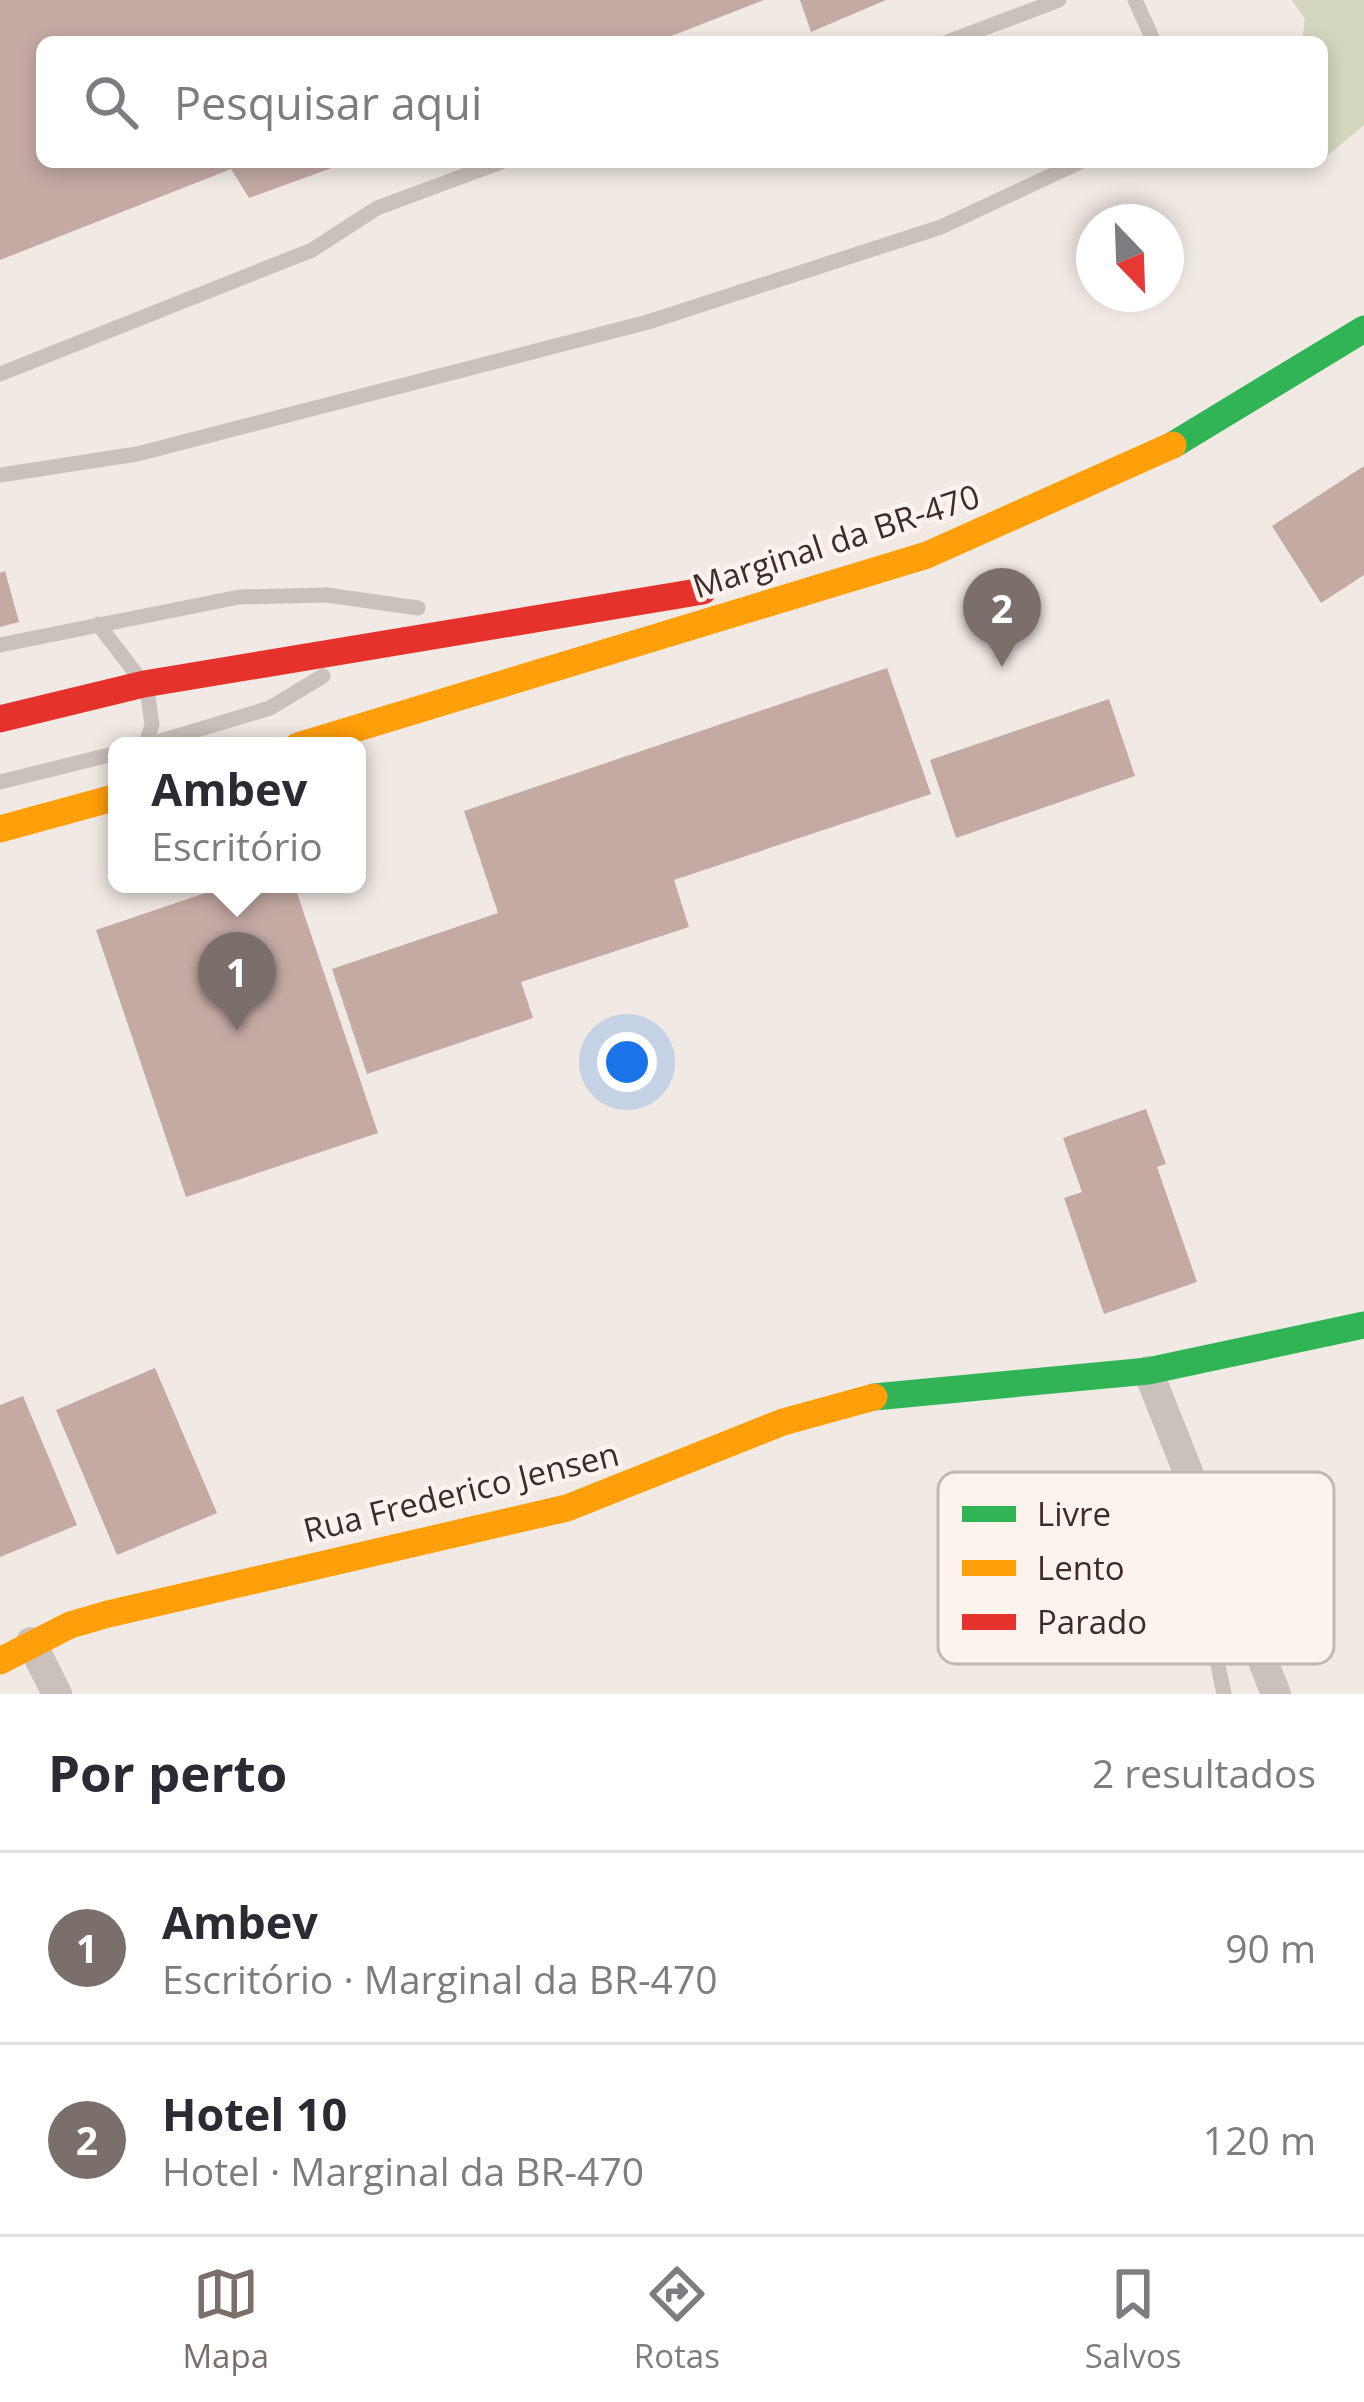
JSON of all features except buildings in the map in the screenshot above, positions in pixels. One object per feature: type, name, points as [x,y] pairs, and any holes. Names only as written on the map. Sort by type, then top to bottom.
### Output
[{"type":"main road","name":"Marginal da BR-470","points":[[328,737],[927,555],[1021,519],[1183,443],[1364,329]]},
{"type":"main road","points":[[0,719],[144,684],[927,555]]},
{"type":"main road","points":[[0,829],[108,799]]},
{"type":"main road","name":"Rua Frederico Jensen","points":[[0,1661],[31,1642],[108,1614],[567,1508],[638,1485],[814,1410],[857,1399],[1148,1372],[1364,1325]]},
{"type":"street","points":[[1148,1372],[1187,1472]]},
{"type":"street","points":[[31,1642],[57,1694]]},
{"type":"street","points":[[1264,1664],[1276,1694]]},
{"type":"lane","points":[[963,36],[1058,0]]},
{"type":"lane","points":[[1135,0],[1151,36]]},
{"type":"lane","points":[[0,374],[312,250],[377,208],[485,168]]},
{"type":"lane","points":[[0,476],[137,454],[648,322],[941,226],[1067,168]]},
{"type":"lane","points":[[0,645],[239,597],[327,596],[418,608],[270,708],[175,737]]},
{"type":"lane","points":[[98,624],[144,684],[152,725],[148,737]]},
{"type":"lane","points":[[0,782],[108,755]]},
{"type":"lane","points":[[1218,1664],[1224,1694]]},
{"type":"green space","points":[[1292,0],[1364,0],[1364,125],[1328,155],[1328,36],[1303,36],[1305,19]]},
{"type":"traffic: fast","points":[[1173,445],[1364,329]]},
{"type":"traffic: fast","points":[[874,1397],[1148,1371],[1364,1325]]},
{"type":"traffic: slow","points":[[328,737],[927,555],[1173,445]]},
{"type":"traffic: slow","points":[[0,829],[108,799]]},
{"type":"traffic: slow","points":[[0,1661],[70,1625],[108,1614],[567,1508],[783,1422],[874,1397]]},
{"type":"traffic: jam","points":[[0,719],[144,684],[703,591]]},
{"type":"place","name":"Hotel 10","points":[[1002,667]]},
{"type":"place","name":"Ambev","points":[[237,1031]]}]
